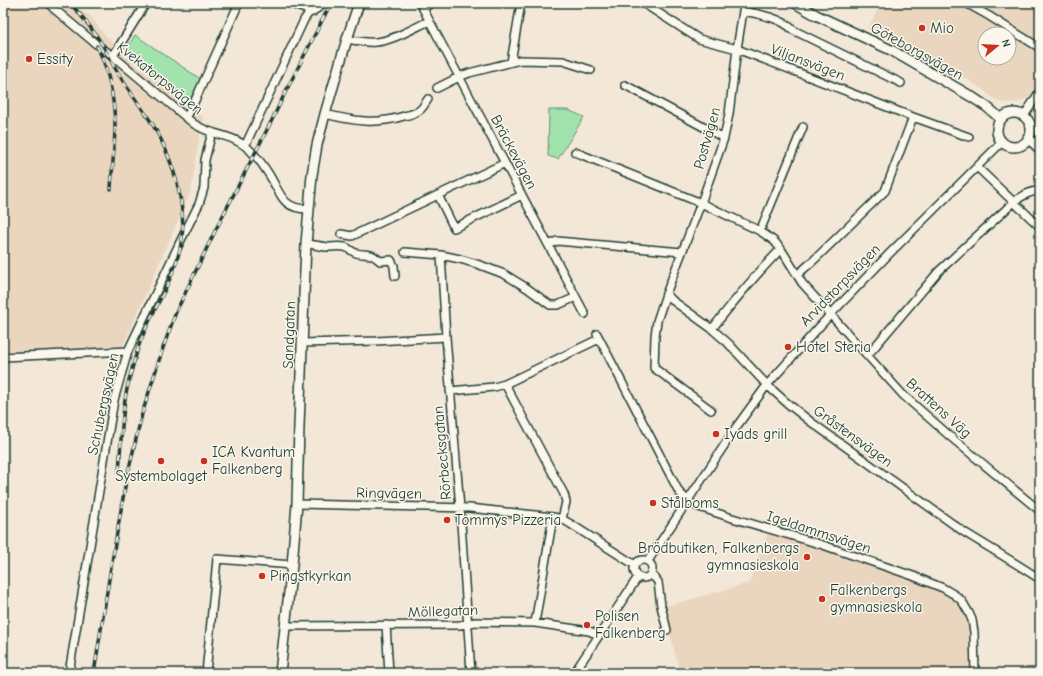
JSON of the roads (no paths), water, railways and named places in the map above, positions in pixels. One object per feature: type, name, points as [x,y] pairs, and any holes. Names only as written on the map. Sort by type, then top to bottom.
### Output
[{"type":"main road","name":"Sandgatan","points":[[280,673],[298,504],[299,433],[308,209],[317,145],[347,39],[359,3]]},
{"type":"main road","name":"Göteborgsvägen","points":[[795,3],[816,15],[892,50],[972,97],[987,107],[1000,119]]},
{"type":"main road","points":[[1012,112],[1024,116],[1028,120],[1031,132],[1024,143],[1017,146],[1010,146],[1002,142],[997,132],[997,126],[1000,119],[1006,114],[1012,112]]},
{"type":"main road","points":[[1028,138],[1040,149]]},
{"type":"street","name":"Kvekatorpsvägen","points":[[49,3],[96,44],[113,56],[194,124],[230,138],[245,146],[259,160],[270,175],[286,202],[295,208],[308,209]]},
{"type":"street","points":[[113,56],[146,3]]},
{"type":"street","points":[[186,118],[238,3]]},
{"type":"street","points":[[289,3],[313,12]]},
{"type":"street","points":[[245,146],[304,20],[309,14],[320,8],[322,3]]},
{"type":"street","points":[[421,6],[432,3]]},
{"type":"street","points":[[511,62],[521,3]]},
{"type":"street","name":"Viljansvägen","points":[[643,3],[699,39],[737,49],[969,137]]},
{"type":"street","points":[[966,3],[1040,48]]},
{"type":"street","name":"Bräckevägen","points":[[421,6],[585,314]]},
{"type":"street","name":"Postvägen","points":[[712,410],[654,368],[655,336],[657,320],[666,294],[724,138],[729,114],[743,11],[763,15],[788,24],[793,30],[901,83]]},
{"type":"street","points":[[347,39],[360,42],[376,42],[389,39],[429,21]]},
{"type":"street","points":[[437,88],[469,73],[520,60],[563,61],[591,70]]},
{"type":"street","points":[[625,85],[724,138]]},
{"type":"street","points":[[1024,116],[1040,91]]},
{"type":"street","points":[[325,114],[350,120],[381,121],[397,119],[420,109],[428,99]]},
{"type":"street","points":[[797,275],[885,191],[913,117]]},
{"type":"street","points":[[760,231],[803,127]]},
{"type":"street","name":"Schubergsvägen","points":[[70,673],[114,400],[128,351],[199,204],[204,188],[205,160],[212,132]]},
{"type":"street","name":"Arvidstorpsvägen","points":[[648,561],[737,426],[768,385],[830,315],[1002,142]]},
{"type":"street","name":"Brattens Väg","points":[[576,152],[701,203],[760,231],[774,241],[781,249],[802,283],[912,404],[1040,511]]},
{"type":"street","points":[[340,234],[352,236],[505,163]]},
{"type":"street","points":[[977,167],[1040,227]]},
{"type":"street","points":[[867,356],[939,271],[1014,202],[1024,194],[1040,190]]},
{"type":"street","points":[[438,195],[454,228],[522,196]]},
{"type":"street","points":[[549,246],[557,241],[682,252]]},
{"type":"street","points":[[306,244],[328,247],[343,246],[358,254],[371,254],[380,261],[390,260],[394,266],[395,276]]},
{"type":"street","points":[[712,329],[760,270],[781,249]]},
{"type":"street","points":[[405,252],[441,255],[467,261],[504,274],[527,288],[550,305],[558,305],[576,297]]},
{"type":"street","name":"Rörbecksgatan","points":[[441,255],[472,673]]},
{"type":"street","name":"Gråstensvägen","points":[[666,294],[728,343],[768,385],[787,403],[811,422],[964,532],[1040,579]]},
{"type":"street","points":[[303,343],[446,337]]},
{"type":"street","points":[[450,391],[494,388],[505,384],[598,337],[679,492],[688,500]]},
{"type":"street","points":[[3,357],[128,351]]},
{"type":"street","points":[[505,384],[564,494],[566,502],[562,520]]},
{"type":"street","name":"Igeldammsvägen","points":[[688,500],[696,506],[823,545],[913,576],[943,588],[955,595],[962,601],[969,613],[974,632],[976,673]]},
{"type":"street","name":"Ringvägen","points":[[298,504],[460,508],[553,517],[579,529],[635,565]]},
{"type":"street","points":[[534,623],[553,517]]},
{"type":"street","points":[[206,673],[217,559],[292,565]]},
{"type":"street","points":[[642,559],[648,561],[652,566],[652,572],[646,578],[638,577],[634,570],[636,562],[642,559]]},
{"type":"street","points":[[650,575],[658,582],[661,606],[667,630]]},
{"type":"street","points":[[584,673],[576,671],[638,577]]},
{"type":"street","name":"Möllegatan","points":[[285,626],[460,625],[481,622],[534,623],[589,631],[599,635]]},
{"type":"street","points":[[386,625],[389,673]]},
{"type":"railway","points":[[70,3],[88,24],[99,40],[118,74],[153,125],[172,165],[180,194],[182,209],[182,238],[175,266],[170,280],[144,332],[133,363],[123,414],[119,473]]},
{"type":"railway","points":[[94,673],[126,481],[142,414],[163,348],[176,312],[216,229],[331,3]]},
{"type":"railway","points":[[97,46],[108,75],[112,94],[115,124],[111,189]]},
{"type":"place","name":"Mio","points":[[922,28]]},
{"type":"place","name":"Essity","points":[[29,59]]},
{"type":"place","name":"Hotel Steria","points":[[788,347]]},
{"type":"place","name":"Iyads grill","points":[[716,434]]},
{"type":"place","name":"Systembolaget","points":[[161,461]]},
{"type":"place","name":"ICA Kvantum Falkenberg","points":[[204,461]]},
{"type":"place","name":"Stålboms","points":[[653,503]]},
{"type":"place","name":"Tommys Pizzeria","points":[[447,520]]},
{"type":"place","name":"Brödbutiken, Falkenbergs gymnasieskola","points":[[807,557]]},
{"type":"place","name":"Pingstkyrkan","points":[[262,576]]},
{"type":"place","name":"Falkenbergs gymnasieskola","points":[[822,599]]},
{"type":"place","name":"Polisen Falkenberg","points":[[587,625]]}]
